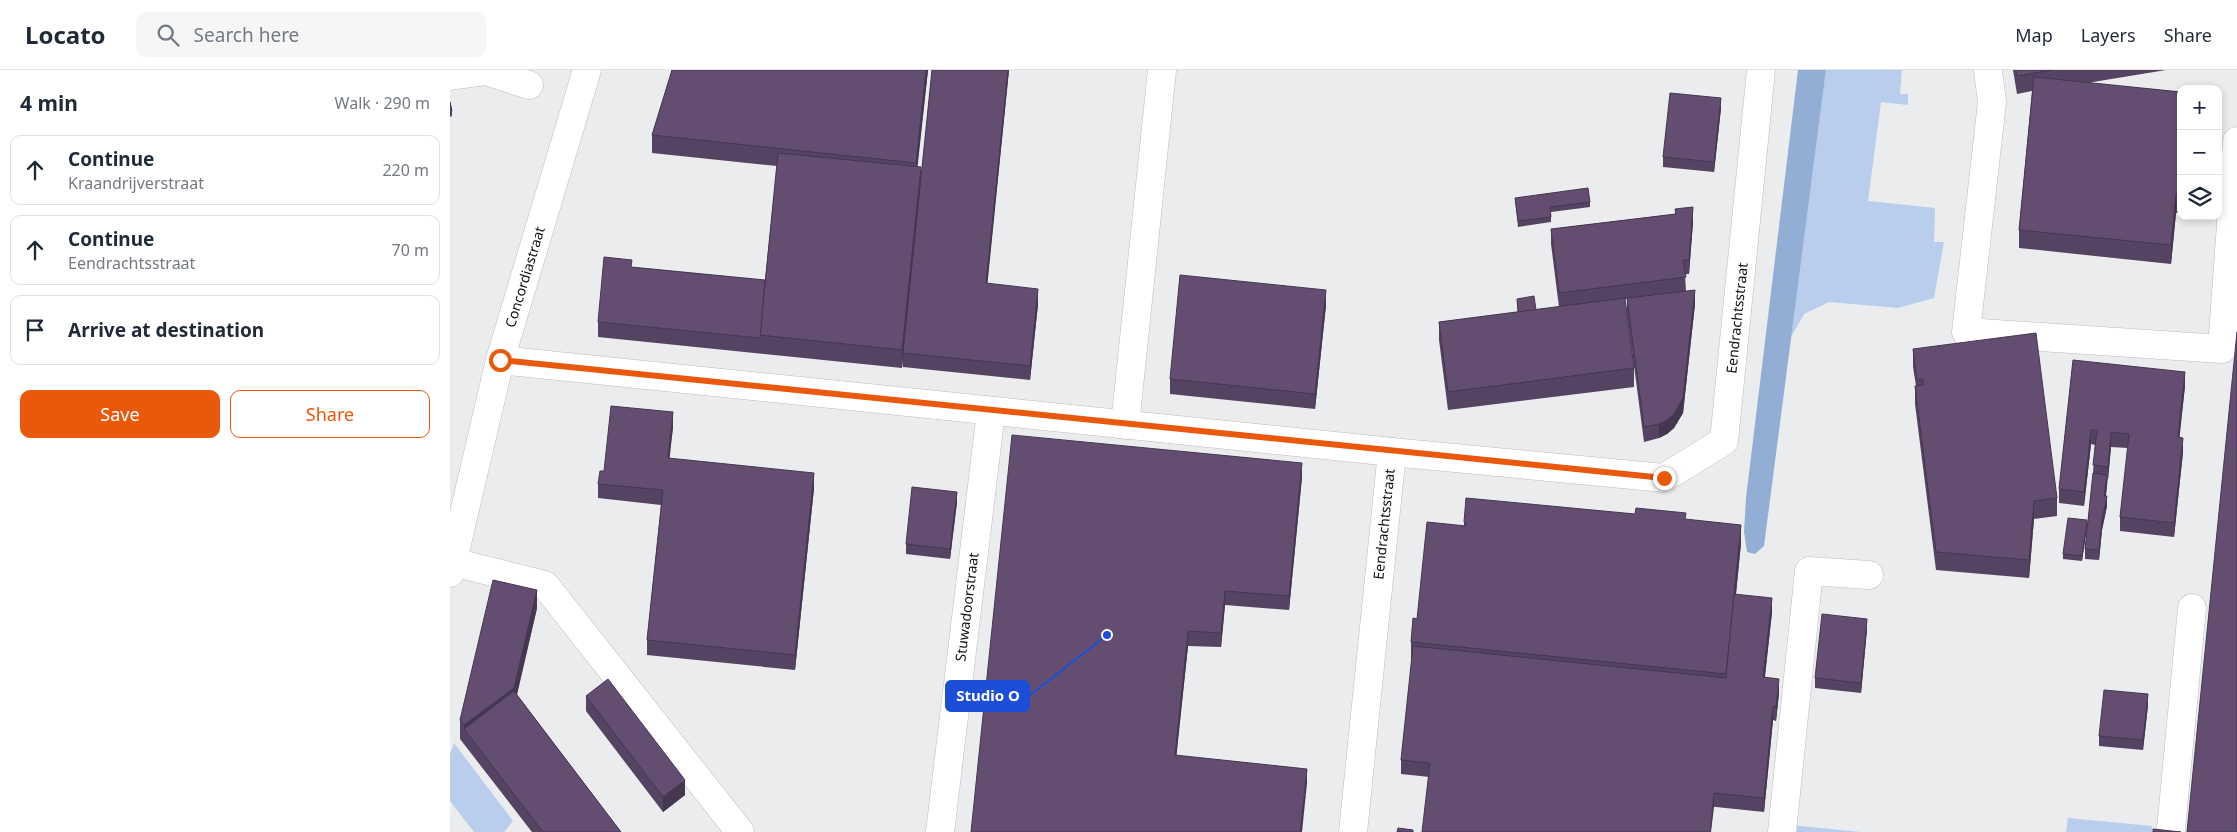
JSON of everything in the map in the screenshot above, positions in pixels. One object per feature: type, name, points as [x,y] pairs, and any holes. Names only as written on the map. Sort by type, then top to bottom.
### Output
[{"type":"street","name":"Concordiastraat","points":[[451,568],[500,360],[587,70]]},
{"type":"street","points":[[1125,425],[1162,70]]},
{"type":"street","name":"Eendrachtsstraat","points":[[1352,832],[1392,452],[1664,478],[1724,442],[1761,70]]},
{"type":"street","points":[[1988,70],[1992,102],[1966,332],[2222,349],[2237,141]]},
{"type":"street","points":[[450,76],[486,71],[529,85]]},
{"type":"street","points":[[500,360],[1392,452]]},
{"type":"street","name":"Stuwadoorstraat","points":[[940,832],[991,412]]},
{"type":"street","points":[[451,568],[546,585],[740,832]]},
{"type":"street","points":[[1782,832],[1809,571],[1870,575]]},
{"type":"street","points":[[2171,829],[2192,608]]},
{"type":"shaded area","points":[[1798,70],[1826,70],[1764,546],[1755,554],[1747,552],[1744,532],[1746,498]]},
{"type":"shaded area","points":[[1826,70],[1902,70],[1900,94],[1908,94],[1908,105],[1881,102],[1868,201],[1935,208],[1934,242],[1944,242],[1934,298],[1898,308],[1829,302],[1804,314],[1791,337]]},
{"type":"shaded area","points":[[454,743],[513,821],[504,832],[474,832],[450,801],[450,754]]},
{"type":"shaded area","points":[[2068,818],[2152,826],[2152,832],[2066,832]]},
{"type":"shaded area","points":[[1790,825],[1861,832],[1790,832]]},
{"type":"building","points":[[672,70],[926,70],[916,163],[652,135]]},
{"type":"building","points":[[932,70],[1008,70],[986,283],[1038,289],[1030,366],[903,353]]},
{"type":"building","points":[[2016,70],[2052,70],[2017,76]]},
{"type":"building","points":[[2034,77],[2177,92],[2177,195],[2171,245],[2019,230]]},
{"type":"building","points":[[1670,93],[1721,98],[1714,162],[1663,157]]},
{"type":"building","points":[[778,153],[921,167],[902,350],[760,335]]},
{"type":"building","points":[[1588,188],[1590,202],[1550,207],[1551,217],[1518,221],[1515,198]]},
{"type":"building","points":[[1693,207],[1689,260],[1683,260],[1686,277],[1559,293],[1551,229],[1676,214],[1675,209]]},
{"type":"building","points":[[604,257],[632,260],[631,267],[765,280],[760,338],[598,322]]},
{"type":"building","points":[[1180,275],[1326,290],[1315,394],[1170,379]]},
{"type":"building","points":[[1695,290],[1683,398],[1674,414],[1667,420],[1644,427],[1627,298]]},
{"type":"building","points":[[1534,296],[1536,310],[1518,312],[1517,299]]},
{"type":"building","points":[[1625,298],[1634,368],[1448,392],[1439,322]]},
{"type":"building","points":[[2237,332],[2237,832],[2187,832]]},
{"type":"building","points":[[2036,333],[2057,498],[2034,501],[2029,560],[1936,552],[1915,386],[1923,385],[1923,379],[1917,380],[1913,349]]},
{"type":"building","points":[[2073,360],[2185,372],[2178,437],[2183,438],[2174,523],[2120,517],[2129,434],[2111,432],[2108,467],[2093,465],[2097,430],[2091,430],[2084,492],[2059,489]]},
{"type":"building","points":[[611,406],[673,412],[668,458],[814,473],[795,655],[647,640],[663,490],[598,484],[600,471],[604,471]]},
{"type":"building","points":[[1012,435],[1302,463],[1289,596],[1225,591],[1221,633],[1188,631],[1175,755],[1307,769],[1300,832],[971,832]]},
{"type":"building","points":[[2093,473],[2107,475],[2104,496],[2107,496],[2099,550],[2085,549]]},
{"type":"building","points":[[912,487],[957,492],[950,549],[906,544]]},
{"type":"building","points":[[1466,498],[1635,514],[1636,508],[1686,513],[1685,519],[1741,525],[1726,674],[1411,642],[1413,618],[1417,619],[1427,522],[1466,526],[1464,522]]},
{"type":"building","points":[[2068,518],[2087,520],[2082,556],[2063,554]]},
{"type":"building","points":[[493,580],[537,590],[514,688],[464,725],[460,720]]},
{"type":"building","points":[[1734,594],[1772,598],[1763,677],[1779,679],[1776,706],[1773,706],[1764,798],[1714,793],[1710,832],[1422,832],[1430,763],[1401,760],[1413,646],[1726,678]]},
{"type":"building","points":[[1822,614],[1867,619],[1861,683],[1815,678]]},
{"type":"building","points":[[608,679],[685,780],[663,797],[586,696]]},
{"type":"building","points":[[2104,690],[2148,694],[2143,740],[2099,736]]},
{"type":"building","points":[[514,691],[621,832],[543,832],[464,729]]},
{"type":"building","points":[[1398,828],[1413,830],[1413,832],[1397,832]]},
{"type":"building","points":[[2153,829],[2181,832],[2153,832]]},
{"type":"place","name":"Studio O","points":[[1107,635]]},
{"type":"route","points":[[500,360],[991,412],[1664,478]]}]
